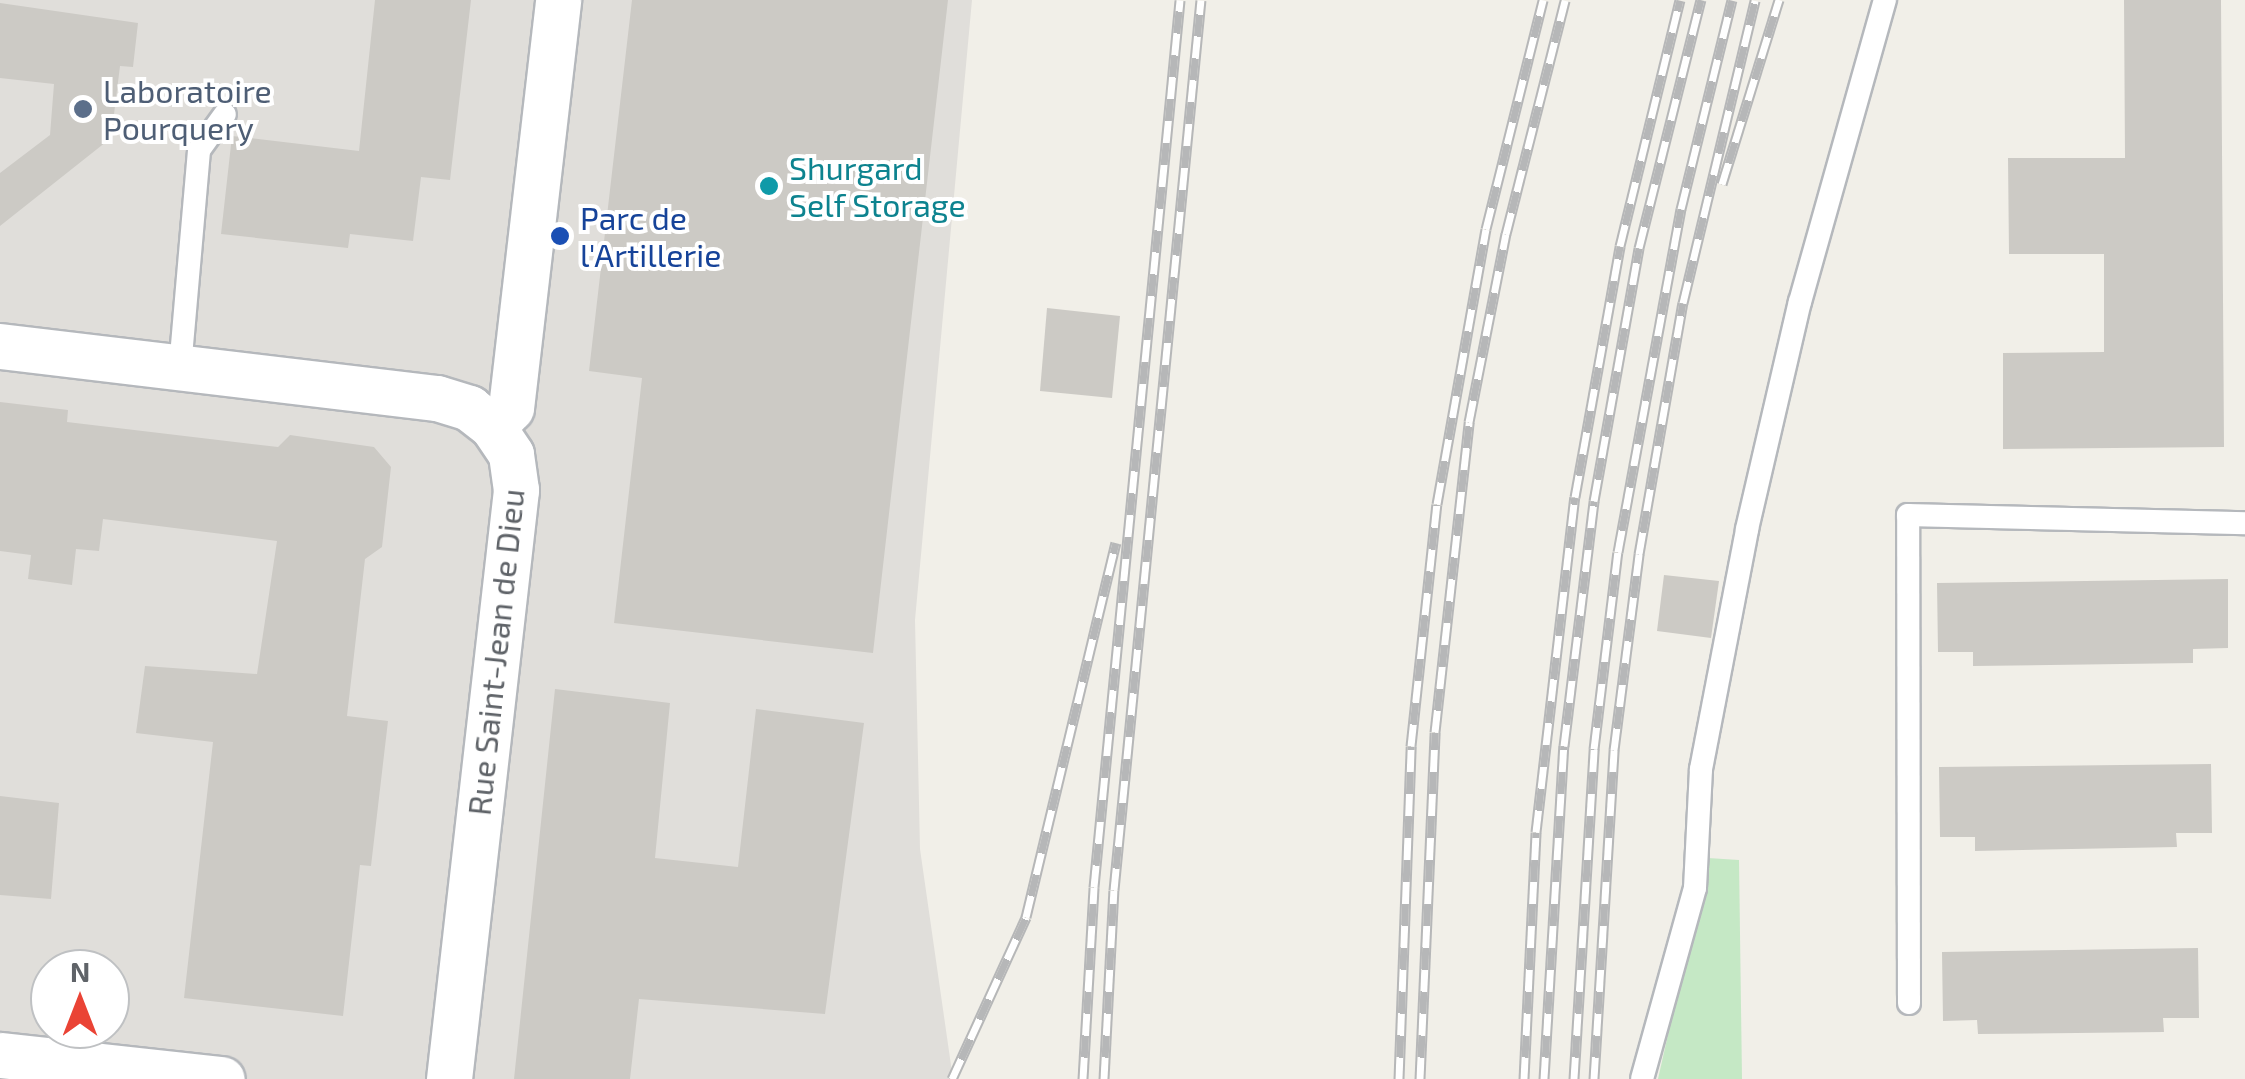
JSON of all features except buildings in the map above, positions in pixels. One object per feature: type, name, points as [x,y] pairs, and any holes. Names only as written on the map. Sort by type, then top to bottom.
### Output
[{"type":"street","points":[[0,346],[437,398],[469,408],[493,427],[511,408],[558,0]]},
{"type":"street","name":"Rue Saint-Jean de Dieu","points":[[449,1079],[516,490],[511,454],[493,427]]},
{"type":"street","points":[[0,1055],[222,1079]]},
{"type":"lane","points":[[1642,1079],[1695,888],[1701,770],[1747,529],[1800,302],[1885,0]]},
{"type":"lane","points":[[180,368],[199,150],[225,114]]},
{"type":"lane","points":[[1909,1003],[1908,515],[2245,524]]},
{"type":"shaded area","points":[[0,0],[972,0],[915,620],[920,849],[953,1079],[0,1079]]},
{"type":"green space","points":[[1708,858],[1739,860],[1742,1079],[1658,1079]]},
{"type":"railway","points":[[1083,1079],[1094,887],[1180,0]]},
{"type":"railway","points":[[1104,1079],[1114,890],[1201,0]]},
{"type":"railway","points":[[1399,1079],[1411,746],[1437,504],[1486,229],[1543,0]]},
{"type":"railway","points":[[1420,1079],[1435,732],[1469,422],[1506,234],[1565,0]]},
{"type":"railway","points":[[1524,1079],[1536,832],[1575,497],[1620,246],[1680,0]]},
{"type":"railway","points":[[1544,1079],[1564,746],[1594,501],[1639,248],[1701,0]]},
{"type":"railway","points":[[1574,1079],[1594,749],[1618,552],[1681,209],[1732,0]]},
{"type":"railway","points":[[1594,1079],[1614,750],[1639,554],[1683,303],[1755,0]]},
{"type":"railway","points":[[1722,184],[1779,0]]},
{"type":"railway","points":[[952,1079],[1026,917],[1116,543]]},
{"type":"place","name":"Laboratoire Pourquery","points":[[83,109]]},
{"type":"place","name":"Shurgard Self Storage","points":[[769,186]]},
{"type":"place","name":"Parc de l'Artillerie","points":[[560,236]]}]
